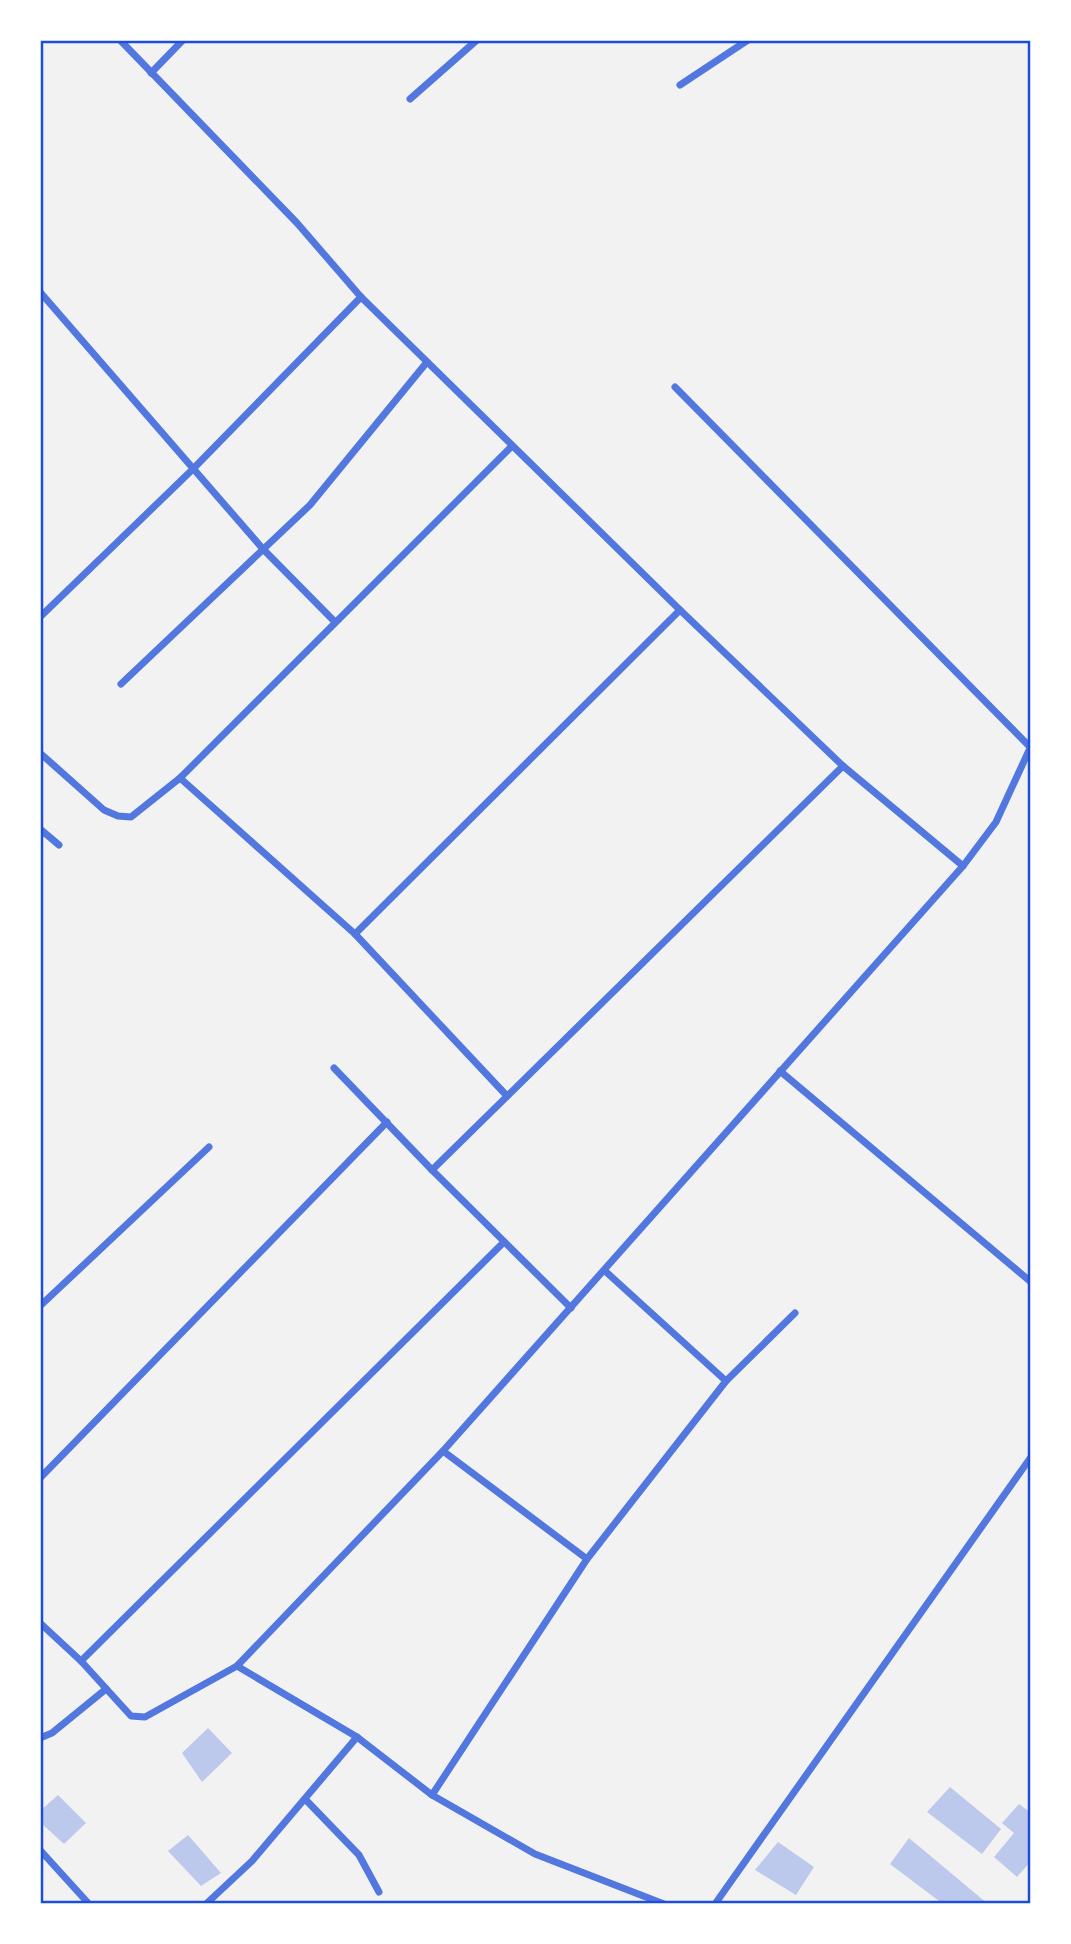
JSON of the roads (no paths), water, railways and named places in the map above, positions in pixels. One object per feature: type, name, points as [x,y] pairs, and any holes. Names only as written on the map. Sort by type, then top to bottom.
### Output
[{"type":"street","points":[[120,40],[298,223],[361,297],[512,446],[843,766],[963,866]]},
{"type":"street","points":[[151,72],[183,40]]},
{"type":"street","points":[[410,99],[477,40]]},
{"type":"street","points":[[680,85],[748,40]]},
{"type":"street","points":[[40,292],[263,549],[335,622]]},
{"type":"street","points":[[40,617],[193,469],[361,297]]},
{"type":"street","points":[[121,684],[310,505],[427,362]]},
{"type":"street","points":[[40,1623],[81,1661],[131,1716],[145,1717],[237,1666],[443,1451],[605,1271],[963,866],[996,822],[1030,746],[675,387]]},
{"type":"street","points":[[40,753],[104,810],[118,816],[131,817],[180,778],[512,446]]},
{"type":"street","points":[[355,934],[680,610]]},
{"type":"street","points":[[432,1170],[843,766]]},
{"type":"street","points":[[180,778],[355,934],[507,1096]]},
{"type":"street","points":[[40,829],[59,845]]},
{"type":"street","points":[[334,1068],[571,1308]]},
{"type":"street","points":[[780,1071],[1031,1282]]},
{"type":"street","points":[[40,1478],[387,1122]]},
{"type":"street","points":[[40,1306],[209,1147]]},
{"type":"street","points":[[81,1661],[505,1242]]},
{"type":"street","points":[[605,1271],[726,1381]]},
{"type":"street","points":[[432,1795],[587,1559],[726,1381],[795,1313]]},
{"type":"street","points":[[443,1451],[587,1559]]},
{"type":"street","points":[[715,1904],[1031,1457]]},
{"type":"street","points":[[237,1666],[357,1737],[432,1795],[535,1854],[664,1904]]},
{"type":"street","points":[[40,1738],[52,1733],[106,1689]]},
{"type":"street","points":[[206,1904],[251,1861],[357,1737]]},
{"type":"street","points":[[305,1798],[359,1855],[379,1892]]},
{"type":"street","points":[[40,1850],[89,1904]]}]
